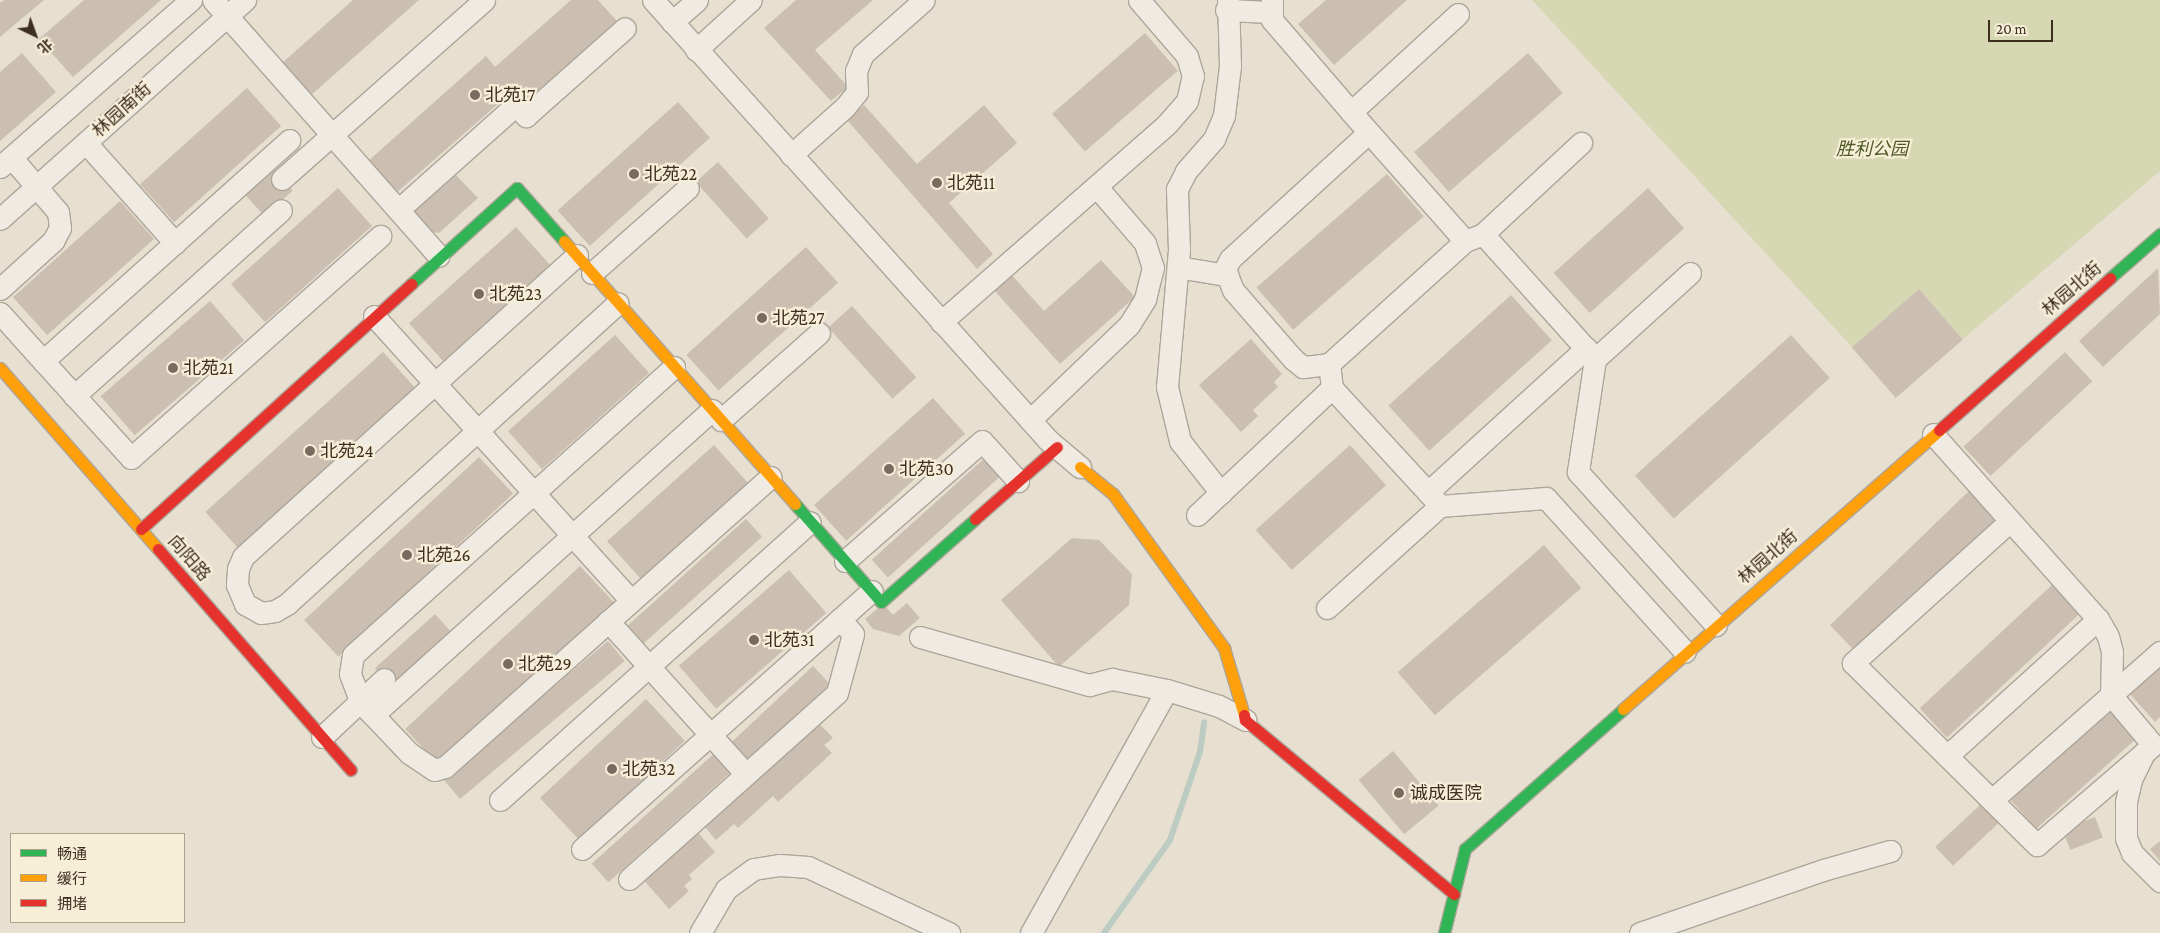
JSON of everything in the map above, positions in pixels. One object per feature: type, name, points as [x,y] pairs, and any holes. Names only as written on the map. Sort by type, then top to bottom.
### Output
[{"type":"street","points":[[0,289],[53,241],[60,228],[58,212],[36,186],[5,162],[191,0]]},
{"type":"street","points":[[212,0],[439,256]]},
{"type":"street","name":"林园南街","points":[[0,219],[245,0]]},
{"type":"street","points":[[282,180],[331,134],[484,0]]},
{"type":"street","points":[[653,0],[1030,420],[1057,447],[1113,494],[1224,648],[1245,720]]},
{"type":"street","points":[[672,22],[697,0]]},
{"type":"street","points":[[696,50],[751,0]]},
{"type":"street","points":[[791,155],[845,107],[857,92],[856,71],[863,54],[924,0]]},
{"type":"street","points":[[942,322],[1167,124],[1186,101],[1193,76],[1187,56],[1139,0]]},
{"type":"street","points":[[1221,493],[1186,449],[1172,417],[1167,387],[1178,267],[1177,189],[1186,171],[1214,139],[1224,115],[1230,66],[1227,5],[1271,6],[1272,20],[1369,132],[1591,353]]},
{"type":"street","points":[[1351,112],[1458,14]]},
{"type":"street","points":[[398,210],[516,105],[526,116],[625,28]]},
{"type":"street","points":[[1369,132],[1230,259],[1227,275],[1233,290],[1293,359],[1303,367],[1329,364],[1581,144]]},
{"type":"street","points":[[43,361],[289,140]]},
{"type":"street","points":[[86,143],[175,243]]},
{"type":"street","points":[[1030,420],[1130,325],[1144,299],[1153,268],[1145,243],[1096,186]]},
{"type":"street","points":[[141,529],[439,256],[517,188],[881,602],[1057,447]]},
{"type":"street","points":[[592,273],[688,188]]},
{"type":"street","points":[[74,396],[282,210]]},
{"type":"street","name":"林园北街","points":[[1445,933],[1464,849],[2160,234]]},
{"type":"street","points":[[0,312],[131,458],[380,236]]},
{"type":"street","points":[[576,256],[243,557],[238,569],[237,585],[245,604],[261,613],[275,611],[287,604],[618,303]]},
{"type":"street","points":[[1178,267],[1227,275]]},
{"type":"street","points":[[1327,608],[1434,499],[1591,353],[1690,273]]},
{"type":"street","points":[[374,316],[631,600]]},
{"type":"street","points":[[322,738],[367,709],[717,415],[819,333]]},
{"type":"street","points":[[1591,353],[1578,472],[1716,626]]},
{"type":"street","points":[[1329,364],[1332,388],[1434,499],[1546,498],[1685,652]]},
{"type":"street","points":[[674,367],[353,655],[350,674],[367,709],[409,754],[434,770],[445,767],[771,477]]},
{"type":"street","name":"向阳路","points":[[0,368],[351,770]]},
{"type":"street","points":[[1197,516],[1332,388]]},
{"type":"street","points":[[1933,434],[2098,619],[2108,636],[2112,652],[2111,695],[2153,746]]},
{"type":"street","points":[[845,561],[982,441],[1018,481]]},
{"type":"street","points":[[2010,520],[1853,663],[2037,845],[2153,746]]},
{"type":"street","points":[[500,800],[810,522]]},
{"type":"street","points":[[582,849],[872,592]]},
{"type":"street","points":[[223,624],[245,604]]},
{"type":"street","points":[[629,879],[837,693],[853,634],[840,619]]},
{"type":"street","points":[[1947,756],[2098,619]]},
{"type":"street","points":[[608,621],[746,774]]},
{"type":"street","points":[[920,637],[1089,685],[1112,679],[1167,690],[1219,706],[1245,720],[1454,894]]},
{"type":"street","points":[[1992,800],[2160,652]]},
{"type":"street","points":[[367,709],[384,679]]},
{"type":"street","points":[[1031,933],[1167,690]]},
{"type":"street","points":[[2153,746],[2132,780],[2126,802],[2126,838],[2132,853],[2160,881]]},
{"type":"street","points":[[1640,933],[1823,870],[1890,851]]},
{"type":"street","points":[[700,933],[726,889],[754,869],[780,865],[808,867],[949,933]]},
{"type":"green space","name":"胜利公园","points":[[1532,0],[2160,0],[2160,171],[1963,339],[1919,289],[1853,348]]},
{"type":"building","points":[[4,0],[44,0],[0,37],[0,3]]},
{"type":"building","points":[[84,0],[161,0],[73,77],[39,39]]},
{"type":"building","points":[[353,0],[419,0],[310,96],[281,64]]},
{"type":"building","name":"北苑17","points":[[571,0],[598,0],[617,21],[526,101],[515,89],[395,194],[367,162],[486,56],[495,67]]},
{"type":"building","points":[[796,0],[873,0],[815,50],[848,87],[831,101],[764,28]]},
{"type":"building","points":[[1326,0],[1407,0],[1334,65],[1298,24]]},
{"type":"building","points":[[1145,33],[1178,71],[1085,151],[1052,114]]},
{"type":"building","points":[[22,53],[56,92],[0,141],[0,72]]},
{"type":"building","points":[[1528,53],[1563,93],[1449,192],[1414,152]]},
{"type":"building","points":[[247,88],[281,126],[174,222],[140,184]]},
{"type":"building","name":"北苑22","points":[[678,102],[710,138],[590,246],[558,210]]},
{"type":"building","name":"北苑11","points":[[864,105],[917,164],[984,105],[1017,143],[949,203],[993,254],[977,269],[847,120]]},
{"type":"building","points":[[718,162],[769,218],[747,239],[696,182]]},
{"type":"building","points":[[274,170],[293,191],[264,216],[246,195]]},
{"type":"building","points":[[1387,174],[1424,216],[1293,330],[1256,287]]},
{"type":"building","points":[[456,175],[478,198],[439,233],[426,231],[410,215]]},
{"type":"building","points":[[338,188],[372,226],[265,322],[231,284]]},
{"type":"building","points":[[1648,188],[1684,228],[1590,313],[1554,273]]},
{"type":"building","points":[[120,201],[154,239],[47,335],[13,297]]},
{"type":"building","name":"北苑23","points":[[516,227],[550,265],[443,361],[409,323]]},
{"type":"building","name":"北苑27","points":[[806,247],[838,283],[718,390],[686,355]]},
{"type":"building","points":[[1101,260],[1135,297],[1060,364],[993,289],[1010,273],[1044,311]]},
{"type":"building","points":[[2158,268],[2160,314],[2103,367],[2079,341]]},
{"type":"building","points":[[1919,289],[1963,340],[1896,398],[1852,347]]},
{"type":"building","points":[[1511,295],[1552,340],[1429,451],[1388,405]]},
{"type":"building","name":"北苑21","points":[[210,301],[244,340],[135,435],[101,396]]},
{"type":"building","points":[[852,306],[916,377],[892,399],[828,327]]},
{"type":"building","points":[[615,335],[649,373],[542,469],[508,431]]},
{"type":"building","points":[[1791,335],[1830,378],[1674,519],[1635,476]]},
{"type":"building","points":[[1251,339],[1282,374],[1274,382],[1278,387],[1253,410],[1258,416],[1241,432],[1199,385]]},
{"type":"building","name":"北苑24","points":[[383,352],[416,389],[239,549],[205,512]]},
{"type":"building","points":[[2065,352],[2092,381],[1991,476],[1963,447]]},
{"type":"building","name":"北苑30","points":[[933,398],[965,434],[846,541],[814,505]]},
{"type":"building","points":[[714,445],[749,484],[642,580],[607,541]]},
{"type":"building","points":[[1350,445],[1386,485],[1292,570],[1256,530]]},
{"type":"building","points":[[987,456],[1003,474],[888,578],[872,560]]},
{"type":"building","name":"北苑26","points":[[479,457],[513,494],[338,657],[304,620]]},
{"type":"building","points":[[1971,489],[1998,517],[1857,653],[1830,625]]},
{"type":"building","points":[[746,519],[762,537],[639,647],[623,629]]},
{"type":"building","points":[[1072,538],[1099,540],[1132,574],[1129,605],[1059,667],[1001,600]]},
{"type":"building","points":[[1544,545],[1581,588],[1435,715],[1398,672]]},
{"type":"building","name":"北苑29","points":[[580,566],[614,603],[439,766],[405,729]]},
{"type":"building","name":"北苑31","points":[[789,570],[826,613],[716,709],[679,666]]},
{"type":"building","points":[[2055,582],[2082,611],[1947,737],[1920,708]]},
{"type":"building","points":[[907,603],[920,618],[899,636],[873,629],[865,619],[883,604],[893,615]]},
{"type":"building","points":[[435,614],[453,634],[393,688],[375,668]]},
{"type":"building","points":[[608,641],[625,661],[460,799],[443,779]]},
{"type":"building","points":[[813,666],[830,684],[743,765],[726,747]]},
{"type":"building","points":[[2160,666],[2160,717],[2155,722],[2129,693]]},
{"type":"building","name":"北苑32","points":[[646,699],[685,741],[579,840],[540,798]]},
{"type":"building","points":[[2112,708],[2138,737],[2036,829],[2010,800]]},
{"type":"building","points":[[817,721],[833,738],[824,745],[832,753],[778,802],[773,796],[738,828],[734,824],[716,840],[703,825]]},
{"type":"building","points":[[718,750],[735,769],[608,882],[592,864]]},
{"type":"building","name":"诚成医院","points":[[1393,751],[1439,805],[1404,834],[1359,780]]},
{"type":"building","points":[[1982,803],[2000,822],[1953,866],[1935,847]]},
{"type":"building","points":[[2095,817],[2103,838],[2070,850],[2062,830]]},
{"type":"building","points":[[694,828],[715,852],[689,875],[692,879],[684,886],[689,891],[669,909],[641,877]]},
{"type":"building","points":[[2160,841],[2160,861],[2150,849]]},
{"type":"waterway","points":[[1104,933],[1170,840],[1200,752],[1204,722]]},
{"type":"traffic: fast","points":[[411,284],[517,188],[564,241]]},
{"type":"traffic: fast","points":[[2110,278],[2160,234]]},
{"type":"traffic: fast","points":[[795,504],[881,602],[975,519]]},
{"type":"traffic: fast","points":[[1444,933],[1465,849],[1623,709]]},
{"type":"traffic: slow","points":[[564,241],[795,504]]},
{"type":"traffic: slow","points":[[0,368],[158,549]]},
{"type":"traffic: slow","points":[[1623,709],[1939,430]]},
{"type":"traffic: slow","points":[[1080,467],[1113,494],[1224,648],[1244,715]]},
{"type":"traffic: jam","points":[[1939,430],[2110,278]]},
{"type":"traffic: jam","points":[[141,529],[411,284]]},
{"type":"traffic: jam","points":[[975,519],[1057,447]]},
{"type":"traffic: jam","points":[[158,549],[351,770]]},
{"type":"traffic: jam","points":[[1244,715],[1245,720],[1454,894]]},
{"type":"place","name":"北苑17","points":[[475,95]]},
{"type":"place","name":"北苑22","points":[[634,174]]},
{"type":"place","name":"北苑11","points":[[937,183]]},
{"type":"place","name":"北苑23","points":[[479,294]]},
{"type":"place","name":"北苑27","points":[[762,318]]},
{"type":"place","name":"北苑21","points":[[173,368]]},
{"type":"place","name":"北苑24","points":[[310,451]]},
{"type":"place","name":"北苑30","points":[[889,469]]},
{"type":"place","name":"北苑26","points":[[407,555]]},
{"type":"place","name":"北苑31","points":[[754,640]]},
{"type":"place","name":"北苑29","points":[[508,664]]},
{"type":"place","name":"北苑32","points":[[612,769]]},
{"type":"place","name":"诚成医院","points":[[1399,793]]}]
